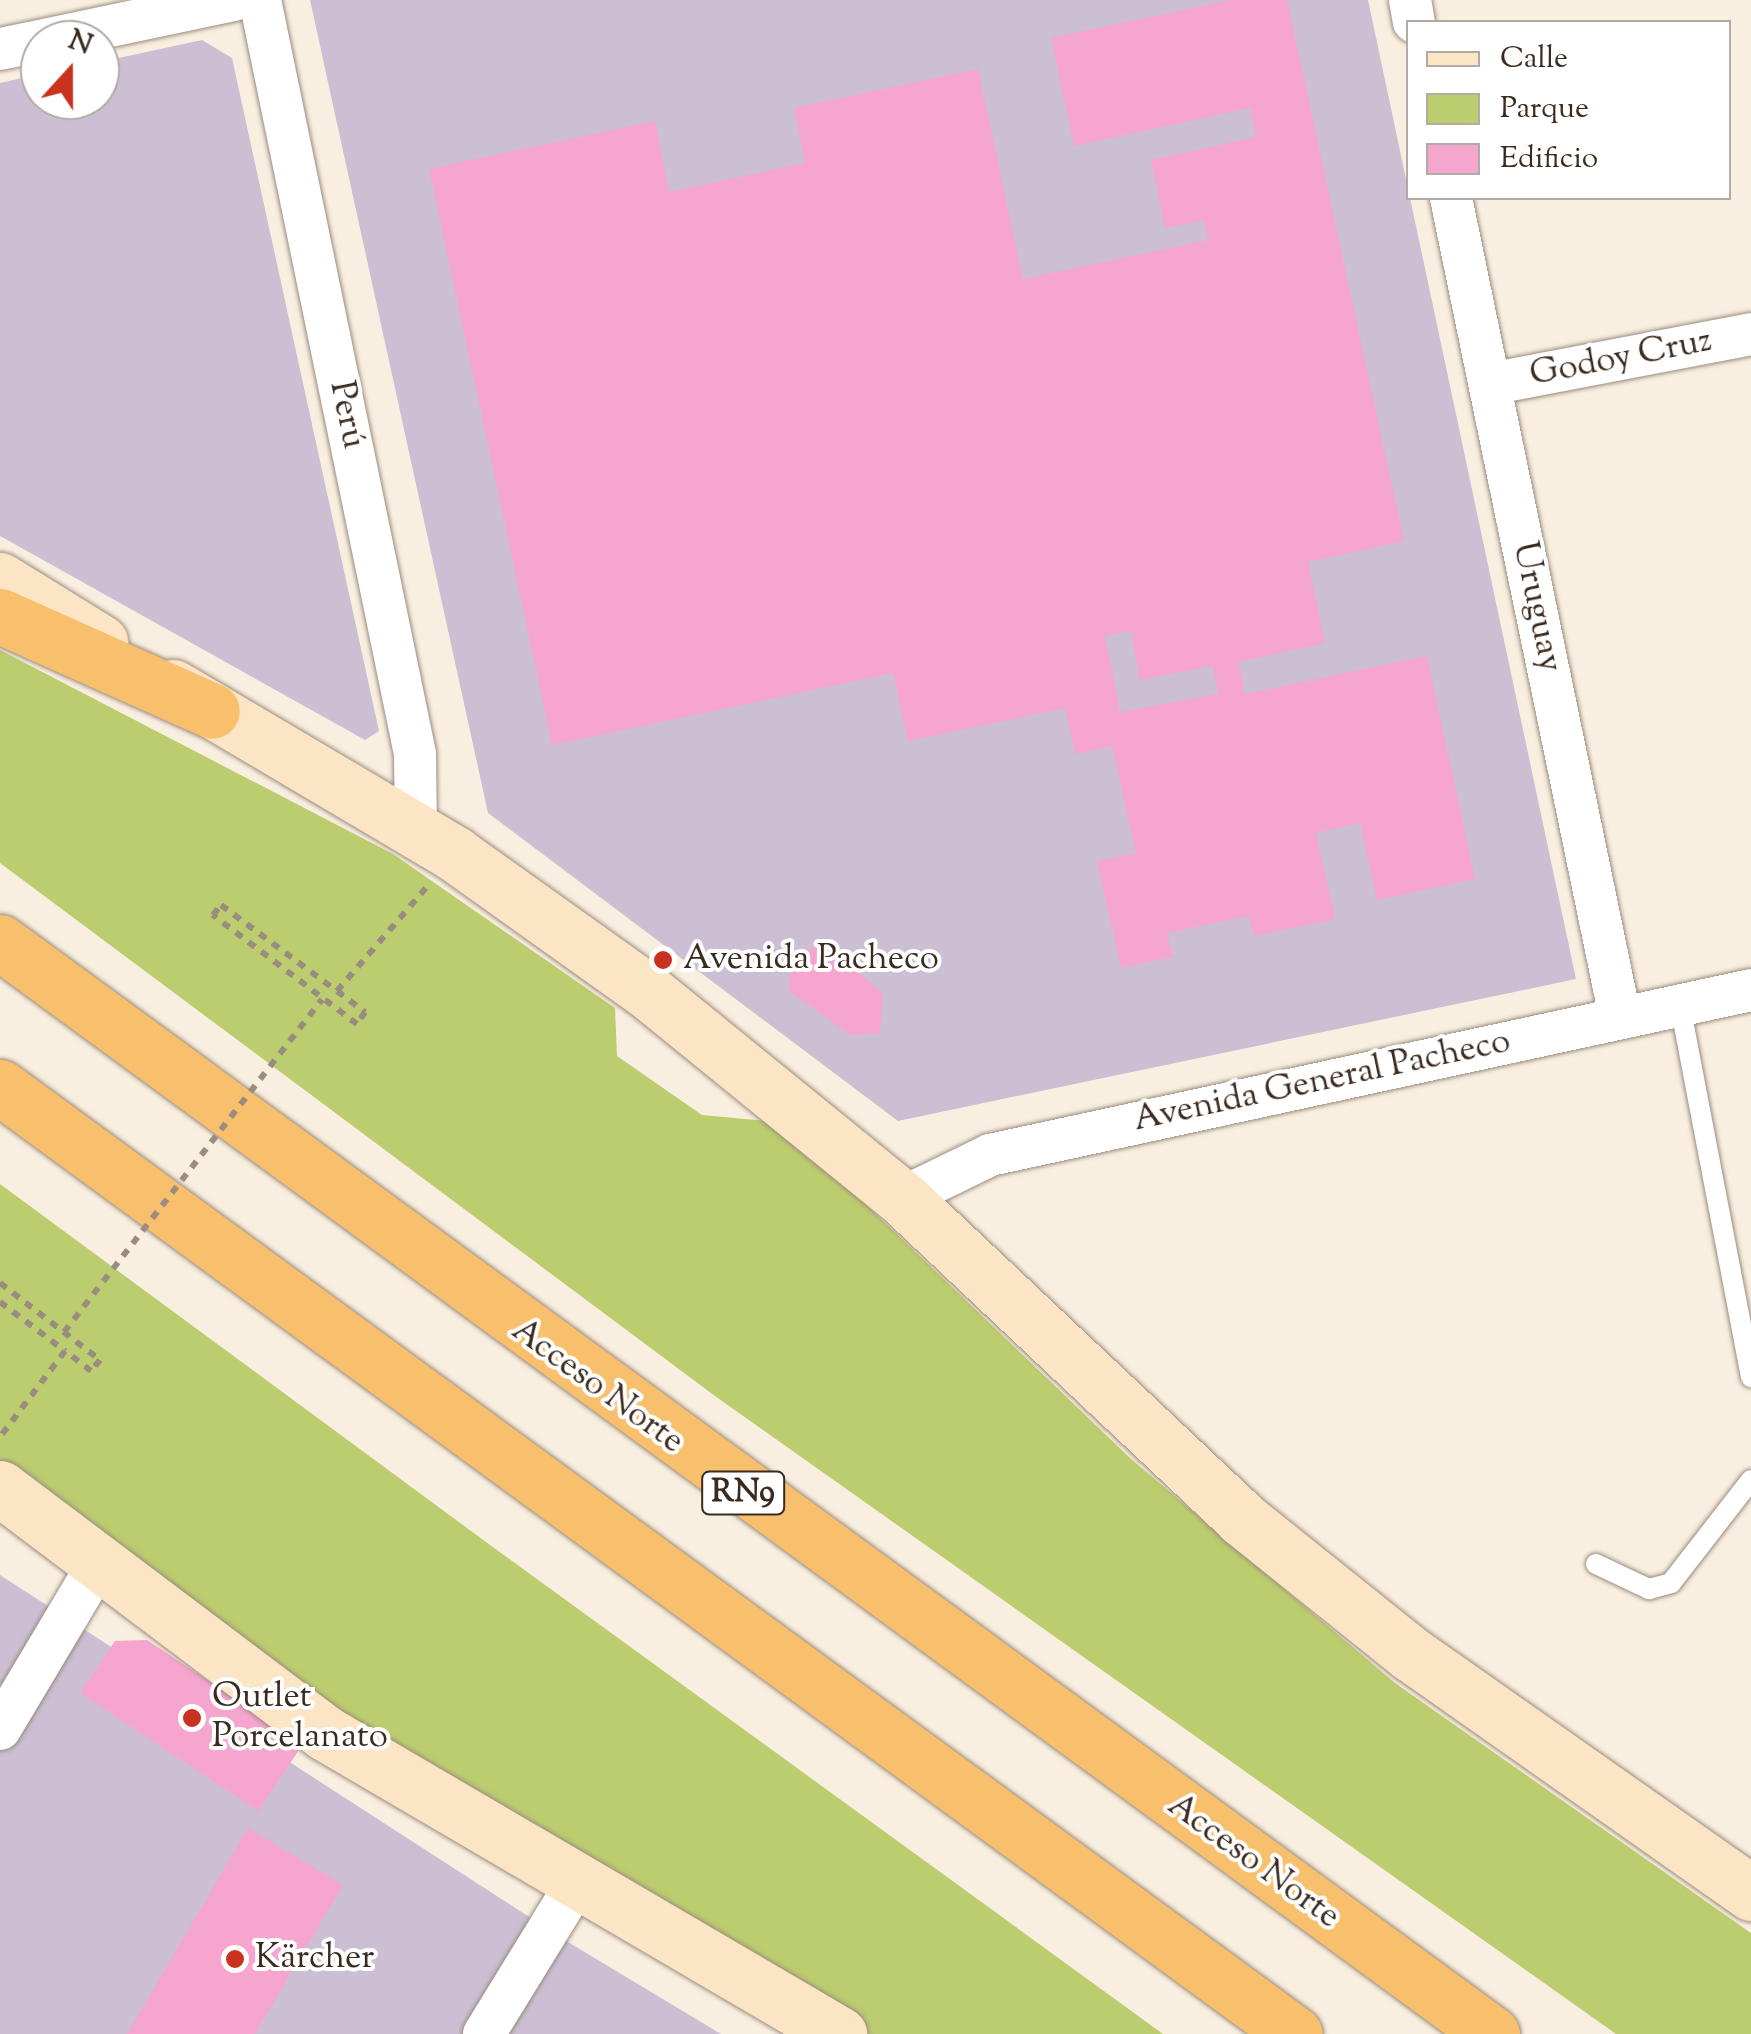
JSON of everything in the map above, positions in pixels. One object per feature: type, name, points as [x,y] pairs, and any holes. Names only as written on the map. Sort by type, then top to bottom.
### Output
[{"type":"highway","points":[[0,616],[212,711]]},
{"type":"highway","name":"Acceso Norte","points":[[0,942],[220,1112],[1492,2034]]},
{"type":"highway","points":[[0,1087],[1294,2034]]},
{"type":"street","points":[[120,24],[234,0]]},
{"type":"street","name":"Perú","points":[[260,0],[435,842]]},
{"type":"street","name":"Uruguay","points":[[1451,200],[1620,1016]]},
{"type":"street","name":"Godoy Cruz","points":[[1490,384],[1751,334]]},
{"type":"street","points":[[0,580],[435,842],[646,990],[902,1198],[1241,1518],[1412,1654],[1751,1893]]},
{"type":"street","name":"Avenida General Pacheco","points":[[902,1198],[990,1155],[1751,990]]},
{"type":"street","points":[[0,1488],[325,1733],[575,1886],[839,2034]]},
{"type":"street","points":[[0,1729],[99,1562]]},
{"type":"street","points":[[484,2034],[575,1886]]},
{"type":"lane","points":[[1680,1005],[1751,1377]]},
{"type":"lane","points":[[1596,1564],[1648,1589],[1671,1583],[1751,1480]]},
{"type":"path","points":[[337,991],[435,842]]},
{"type":"path","points":[[221,905],[365,1012],[356,1024],[322,998],[212,915],[221,905]]},
{"type":"path","points":[[64,1332],[322,998]]},
{"type":"path","points":[[0,1283],[100,1360],[91,1371],[0,1302]]},
{"type":"path","points":[[0,1437],[65,1351]]},
{"type":"shaded area","points":[[310,0],[1368,0],[1406,179],[1406,200],[1410,200],[1576,979],[898,1121],[488,813]]},
{"type":"shaded area","points":[[202,40],[232,58],[379,731],[365,740],[0,536],[0,83],[20,78],[20,120],[120,120],[120,58]]},
{"type":"shaded area","points":[[0,1575],[568,1942],[721,2034],[0,2034]]},
{"type":"green space","points":[[0,650],[393,854],[615,1008],[617,1056],[702,1115],[766,1121],[857,1196],[1131,1459],[1395,1683],[1751,1933],[1751,2034],[1616,2034],[715,1396],[0,863]]},
{"type":"green space","points":[[0,1184],[1163,2034],[859,2034],[358,1738],[0,1468]]},
{"type":"building","points":[[1231,0],[1287,0],[1404,541],[1308,562],[1325,643],[1238,662],[1245,694],[1427,656],[1475,879],[1377,900],[1360,823],[1316,833],[1335,919],[1254,936],[1249,916],[1167,933],[1173,957],[1121,968],[1097,861],[1136,853],[1112,746],[1075,754],[1065,708],[908,741],[893,673],[552,745],[429,169],[655,121],[669,192],[805,163],[794,108],[978,69],[1023,279],[1208,240],[1204,220],[1165,228],[1151,160],[1256,137],[1250,108],[1074,146],[1051,38]],"holes":[[[1131,631],[1140,680],[1213,666],[1218,694],[1120,712],[1105,636]]]},
{"type":"building","points":[[824,944],[883,993],[880,1034],[850,1035],[789,991],[792,956]]},
{"type":"building","name":"Outlet Porcelanato","points":[[147,1640],[303,1744],[258,1811],[80,1693],[115,1641]]},
{"type":"building","name":"Kärcher","points":[[248,1828],[343,1885],[255,2034],[127,2034]]},
{"type":"place","name":"Avenida Pacheco","points":[[663,960]]},
{"type":"place","name":"Outlet Porcelanato","points":[[192,1718]]},
{"type":"place","name":"Kärcher","points":[[235,1959]]}]
